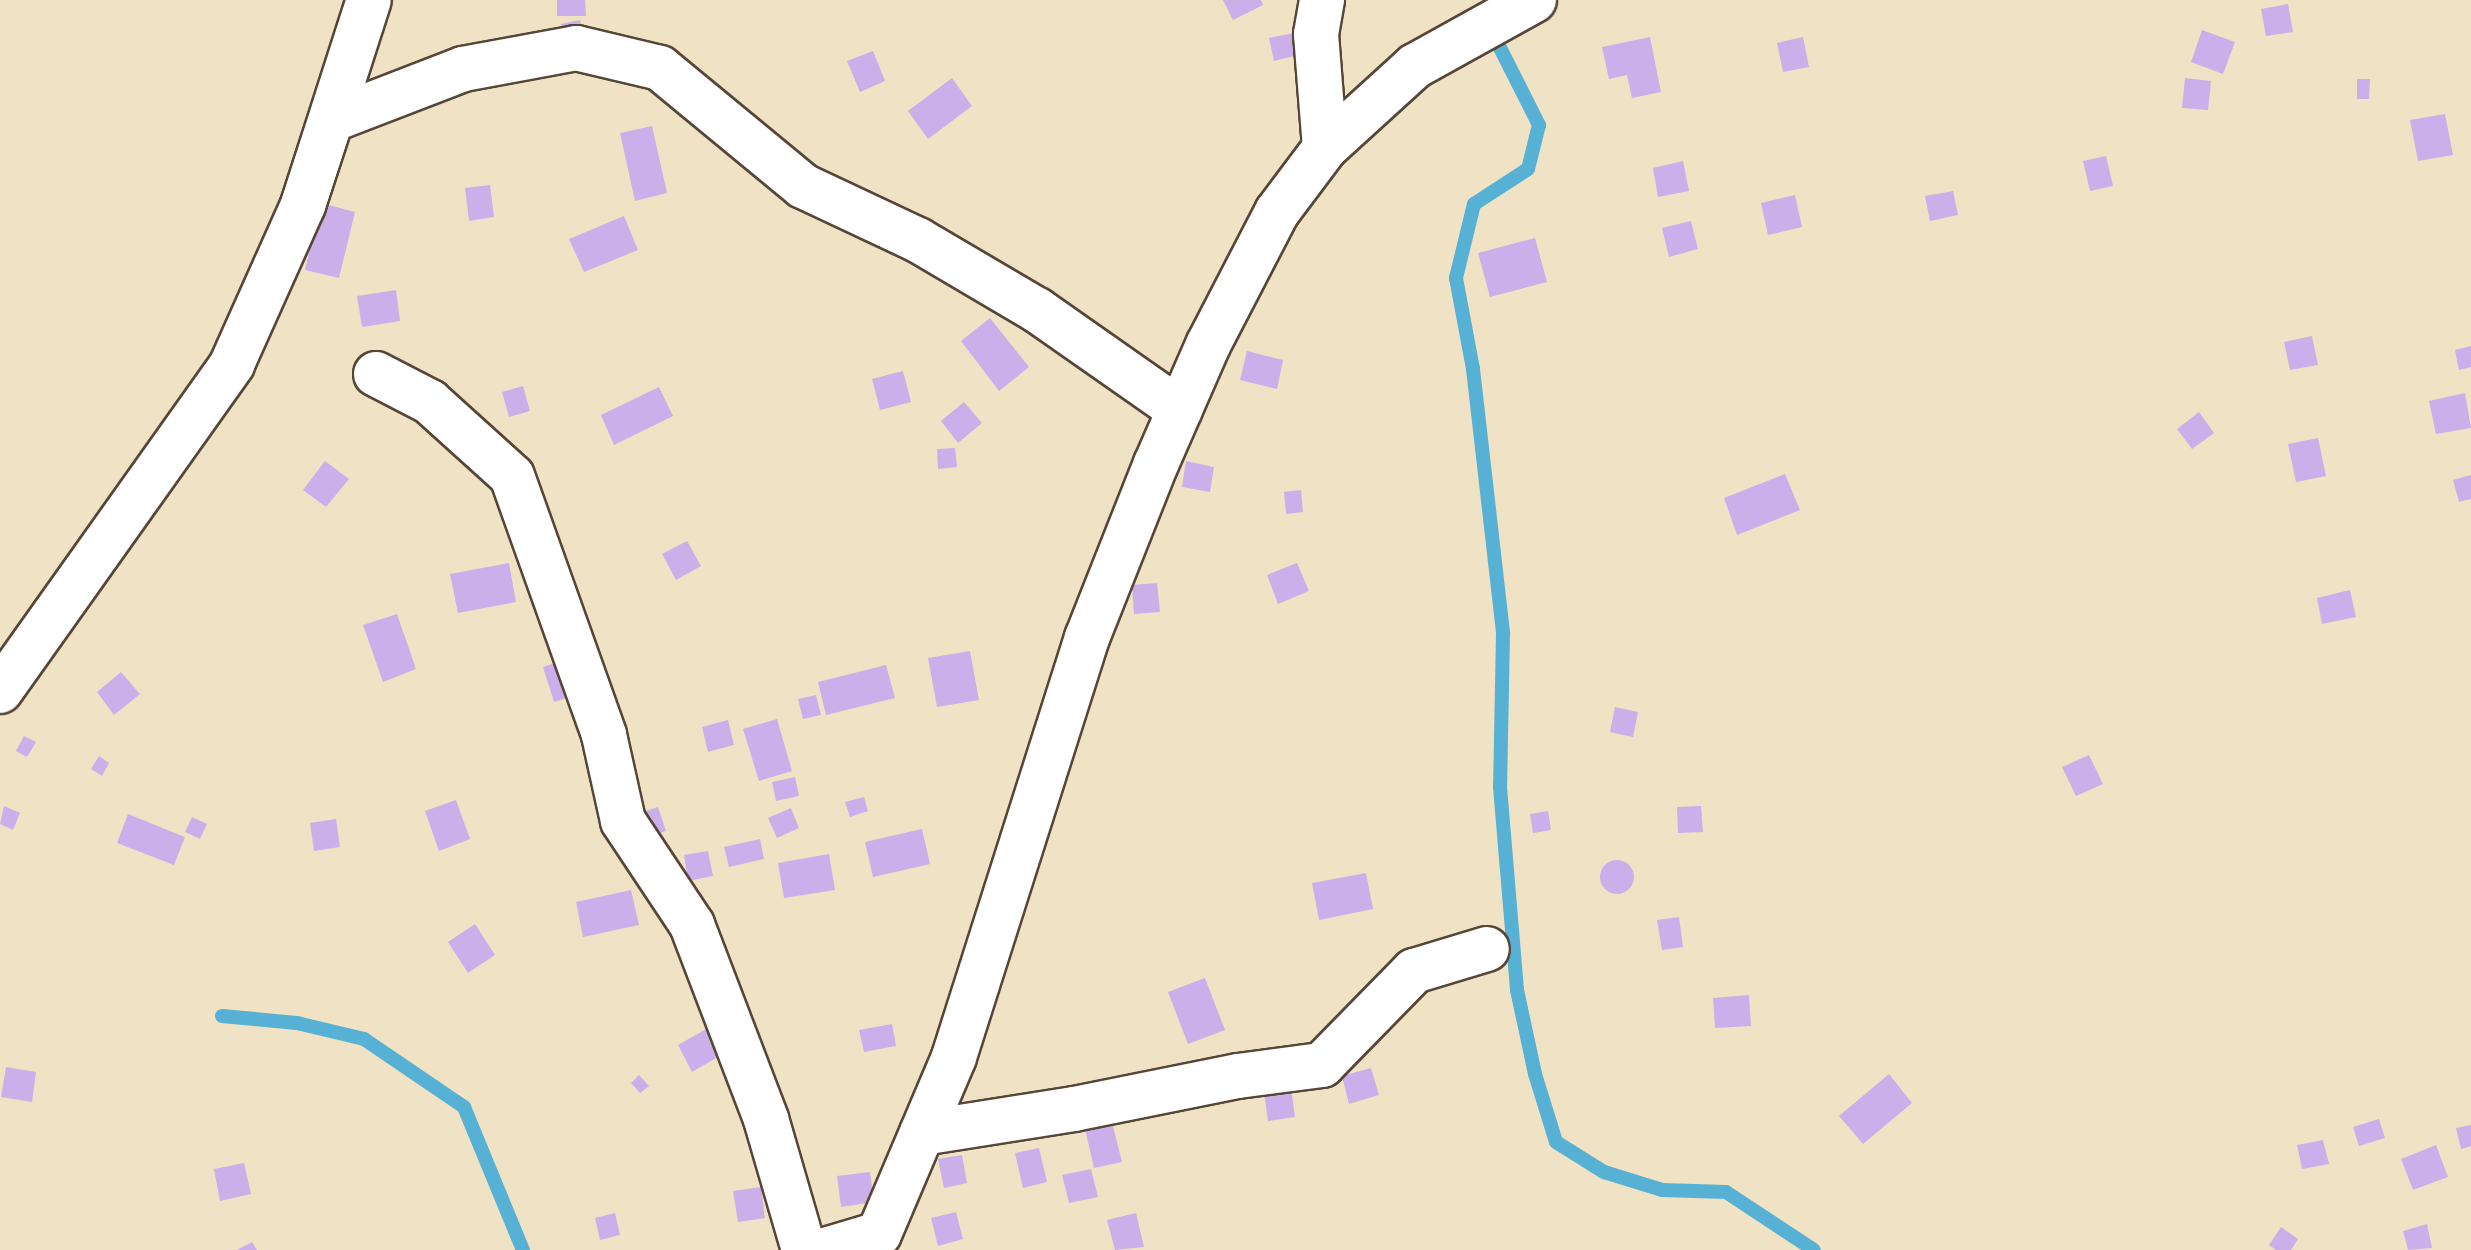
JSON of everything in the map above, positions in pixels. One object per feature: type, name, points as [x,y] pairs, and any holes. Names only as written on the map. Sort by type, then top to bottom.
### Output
[{"type":"street","points":[[303,205],[369,0]]},
{"type":"street","points":[[1322,0],[1316,34],[1325,148]]},
{"type":"street","points":[[825,1250],[879,1234],[954,1057],[1087,638],[1208,345],[1277,212],[1325,148],[1415,66],[1534,0]]},
{"type":"street","points":[[0,691],[232,364],[303,205],[331,120],[463,69],[576,48],[660,68],[803,186],[944,255],[1037,310],[1180,410]]},
{"type":"street","points":[[376,374],[430,402],[512,476],[604,735],[623,821],[692,925],[766,1119],[804,1250]]},
{"type":"street","points":[[922,1133],[1074,1109],[1238,1076],[1322,1065],[1414,971],[1487,949]]},
{"type":"building","points":[[557,0],[585,0],[586,16],[557,16]]},
{"type":"building","points":[[1223,0],[1261,0],[1263,5],[1233,20]]},
{"type":"building","points":[[2288,4],[2293,32],[2266,36],[2261,9]]},
{"type":"building","points":[[580,20],[584,43],[564,46],[561,24]]},
{"type":"building","points":[[2202,30],[2235,42],[2223,74],[2191,62]]},
{"type":"building","points":[[1294,33],[1298,55],[1274,61],[1269,38]]},
{"type":"building","points":[[1650,37],[1661,92],[1632,98],[1627,75],[1609,79],[1602,47]]},
{"type":"building","points":[[1803,37],[1809,67],[1783,72],[1777,43]]},
{"type":"building","points":[[873,51],[885,81],[860,92],[847,61]]},
{"type":"building","points":[[952,78],[972,106],[928,139],[908,111]]},
{"type":"building","points":[[2185,78],[2211,81],[2208,110],[2182,108]]},
{"type":"building","points":[[2357,79],[2370,79],[2369,99],[2357,99]]},
{"type":"building","points":[[2445,114],[2453,155],[2418,161],[2410,120]]},
{"type":"building","points":[[652,126],[667,193],[635,201],[620,133]]},
{"type":"building","points":[[2106,156],[2113,186],[2090,191],[2083,161]]},
{"type":"building","points":[[1683,161],[1689,191],[1658,197],[1653,168]]},
{"type":"building","points":[[490,185],[494,217],[469,221],[465,188]]},
{"type":"building","points":[[1953,191],[1958,215],[1930,221],[1925,196]]},
{"type":"building","points":[[1795,195],[1802,227],[1768,235],[1761,203]]},
{"type":"building","points":[[321,203],[355,212],[339,278],[305,270]]},
{"type":"building","points":[[624,216],[638,250],[584,272],[569,239]]},
{"type":"building","points":[[1691,221],[1698,249],[1669,257],[1662,228]]},
{"type":"building","points":[[1535,238],[1547,282],[1490,297],[1478,253]]},
{"type":"building","points":[[396,290],[400,321],[362,327],[357,296]]},
{"type":"building","points":[[990,318],[1029,367],[999,391],[961,341]]},
{"type":"building","points":[[2312,336],[2318,365],[2290,370],[2284,342]]},
{"type":"building","points":[[2471,346],[2471,367],[2459,370],[2455,350]]},
{"type":"building","points":[[1247,351],[1283,360],[1277,389],[1240,380]]},
{"type":"building","points":[[903,371],[911,402],[880,410],[872,379]]},
{"type":"building","points":[[523,386],[530,411],[509,417],[502,392]]},
{"type":"building","points":[[659,387],[673,416],[614,445],[601,415]]},
{"type":"building","points":[[2465,393],[2471,428],[2436,434],[2429,401]]},
{"type":"building","points":[[964,402],[982,423],[958,443],[941,421]]},
{"type":"building","points":[[2199,412],[2214,433],[2192,449],[2177,429]]},
{"type":"building","points":[[2318,438],[2326,476],[2296,482],[2288,444]]},
{"type":"building","points":[[955,448],[957,467],[938,469],[937,449]]},
{"type":"building","points":[[325,461],[349,479],[326,507],[303,490]]},
{"type":"building","points":[[1186,461],[1214,467],[1210,492],[1182,487]]},
{"type":"building","points":[[1785,474],[1800,510],[1737,535],[1724,498]]},
{"type":"building","points":[[2471,475],[2471,499],[2459,502],[2453,480]]},
{"type":"building","points":[[1301,490],[1303,512],[1286,514],[1284,492]]},
{"type":"building","points":[[687,541],[701,566],[676,580],[662,554]]},
{"type":"building","points":[[509,563],[516,602],[458,613],[450,574]]},
{"type":"building","points":[[1297,563],[1309,591],[1278,604],[1267,575]]},
{"type":"building","points":[[1157,583],[1160,612],[1134,614],[1132,585]]},
{"type":"building","points":[[2350,590],[2356,617],[2322,624],[2317,598]]},
{"type":"building","points":[[397,614],[416,669],[383,682],[363,625]]},
{"type":"building","points":[[970,651],[979,700],[937,707],[928,658]]},
{"type":"building","points":[[569,658],[581,693],[554,702],[543,667]]},
{"type":"building","points":[[886,665],[895,698],[826,715],[818,682]]},
{"type":"building","points":[[121,672],[140,694],[114,715],[97,692]]},
{"type":"building","points":[[816,695],[821,715],[803,719],[798,699]]},
{"type":"building","points":[[1615,707],[1638,712],[1633,737],[1610,732]]},
{"type":"building","points":[[777,719],[792,771],[759,781],[743,729]]},
{"type":"building","points":[[728,720],[734,745],[708,752],[702,727]]},
{"type":"building","points":[[24,736],[36,742],[27,757],[16,751]]},
{"type":"building","points":[[2089,755],[2103,784],[2076,796],[2062,767]]},
{"type":"building","points":[[99,756],[109,763],[102,776],[91,769]]},
{"type":"building","points":[[795,777],[799,796],[776,801],[772,782]]},
{"type":"building","points":[[864,797],[868,811],[850,817],[845,802]]},
{"type":"building","points":[[456,800],[470,839],[439,851],[425,811]]},
{"type":"building","points":[[4,806],[20,813],[13,830],[0,824]]},
{"type":"building","points":[[1701,806],[1703,832],[1678,833],[1677,807]]},
{"type":"building","points":[[658,807],[666,831],[646,838],[637,814]]},
{"type":"building","points":[[791,808],[799,828],[777,838],[768,818]]},
{"type":"building","points":[[1548,811],[1551,830],[1533,833],[1530,814]]},
{"type":"building","points":[[128,814],[185,837],[174,865],[117,843]]},
{"type":"building","points":[[192,817],[207,824],[200,839],[185,832]]},
{"type":"building","points":[[336,819],[340,847],[314,851],[310,823]]},
{"type":"building","points":[[922,829],[930,864],[873,877],[865,842]]},
{"type":"building","points":[[760,839],[764,859],[729,867],[724,847]]},
{"type":"building","points":[[708,851],[713,876],[688,881],[684,855]]},
{"type":"building","points":[[829,854],[835,890],[784,898],[778,863]]},
{"type":"building","points":[[1617,860],[1629,865],[1634,877],[1629,889],[1617,894],[1605,889],[1600,877],[1605,865]]},
{"type":"building","points":[[1366,873],[1373,909],[1319,920],[1312,883]]},
{"type":"building","points":[[631,890],[639,925],[583,937],[576,902]]},
{"type":"building","points":[[1679,917],[1683,947],[1662,950],[1657,920]]},
{"type":"building","points":[[475,924],[495,955],[468,973],[448,942]]},
{"type":"building","points":[[1205,978],[1225,1030],[1188,1044],[1168,992]]},
{"type":"building","points":[[1749,995],[1751,1026],[1715,1028],[1713,998]]},
{"type":"building","points":[[892,1024],[896,1046],[864,1052],[859,1030]]},
{"type":"building","points":[[708,1028],[723,1054],[692,1072],[678,1045]]},
{"type":"building","points":[[6,1067],[36,1072],[32,1102],[1,1097]]},
{"type":"building","points":[[1371,1068],[1379,1095],[1349,1104],[1342,1076]]},
{"type":"building","points":[[1889,1074],[1912,1103],[1863,1144],[1839,1116]]},
{"type":"building","points":[[639,1075],[649,1086],[640,1093],[631,1083]]},
{"type":"building","points":[[1291,1088],[1295,1117],[1268,1121],[1264,1092]]},
{"type":"building","points":[[2379,1119],[2385,1138],[2359,1146],[2353,1127]]},
{"type":"building","points":[[1112,1122],[1122,1162],[1094,1168],[1085,1129]]},
{"type":"building","points":[[2471,1125],[2471,1146],[2461,1149],[2456,1128]]},
{"type":"building","points":[[2323,1140],[2329,1164],[2302,1169],[2297,1145]]},
{"type":"building","points":[[2436,1145],[2448,1177],[2413,1190],[2401,1159]]},
{"type":"building","points":[[1039,1148],[1047,1182],[1023,1188],[1015,1153]]},
{"type":"building","points":[[962,1155],[967,1183],[944,1188],[938,1159]]},
{"type":"building","points":[[244,1163],[251,1194],[220,1201],[214,1169]]},
{"type":"building","points":[[1091,1169],[1098,1197],[1069,1203],[1062,1175]]},
{"type":"building","points":[[870,1172],[874,1202],[841,1207],[837,1176]]},
{"type":"building","points":[[761,1187],[765,1218],[738,1222],[733,1191]]},
{"type":"building","points":[[956,1212],[963,1239],[938,1246],[931,1218]]},
{"type":"building","points":[[615,1213],[620,1235],[600,1240],[595,1218]]},
{"type":"building","points":[[1136,1213],[1144,1247],[1115,1250],[1107,1220]]},
{"type":"building","points":[[2427,1224],[2432,1248],[2408,1250],[2403,1231]]},
{"type":"building","points":[[2281,1227],[2298,1239],[2291,1250],[2276,1250],[2269,1245]]},
{"type":"building","points":[[252,1242],[257,1250],[237,1250]]},
{"type":"waterway","points":[[1490,28],[1539,125],[1528,169],[1474,204],[1456,278],[1473,369],[1503,634],[1500,787],[1517,990],[1535,1074],[1556,1142],[1604,1172],[1662,1190],[1726,1192],[1814,1250]]},
{"type":"waterway","points":[[222,1016],[297,1023],[364,1039],[464,1107],[523,1250]]}]
